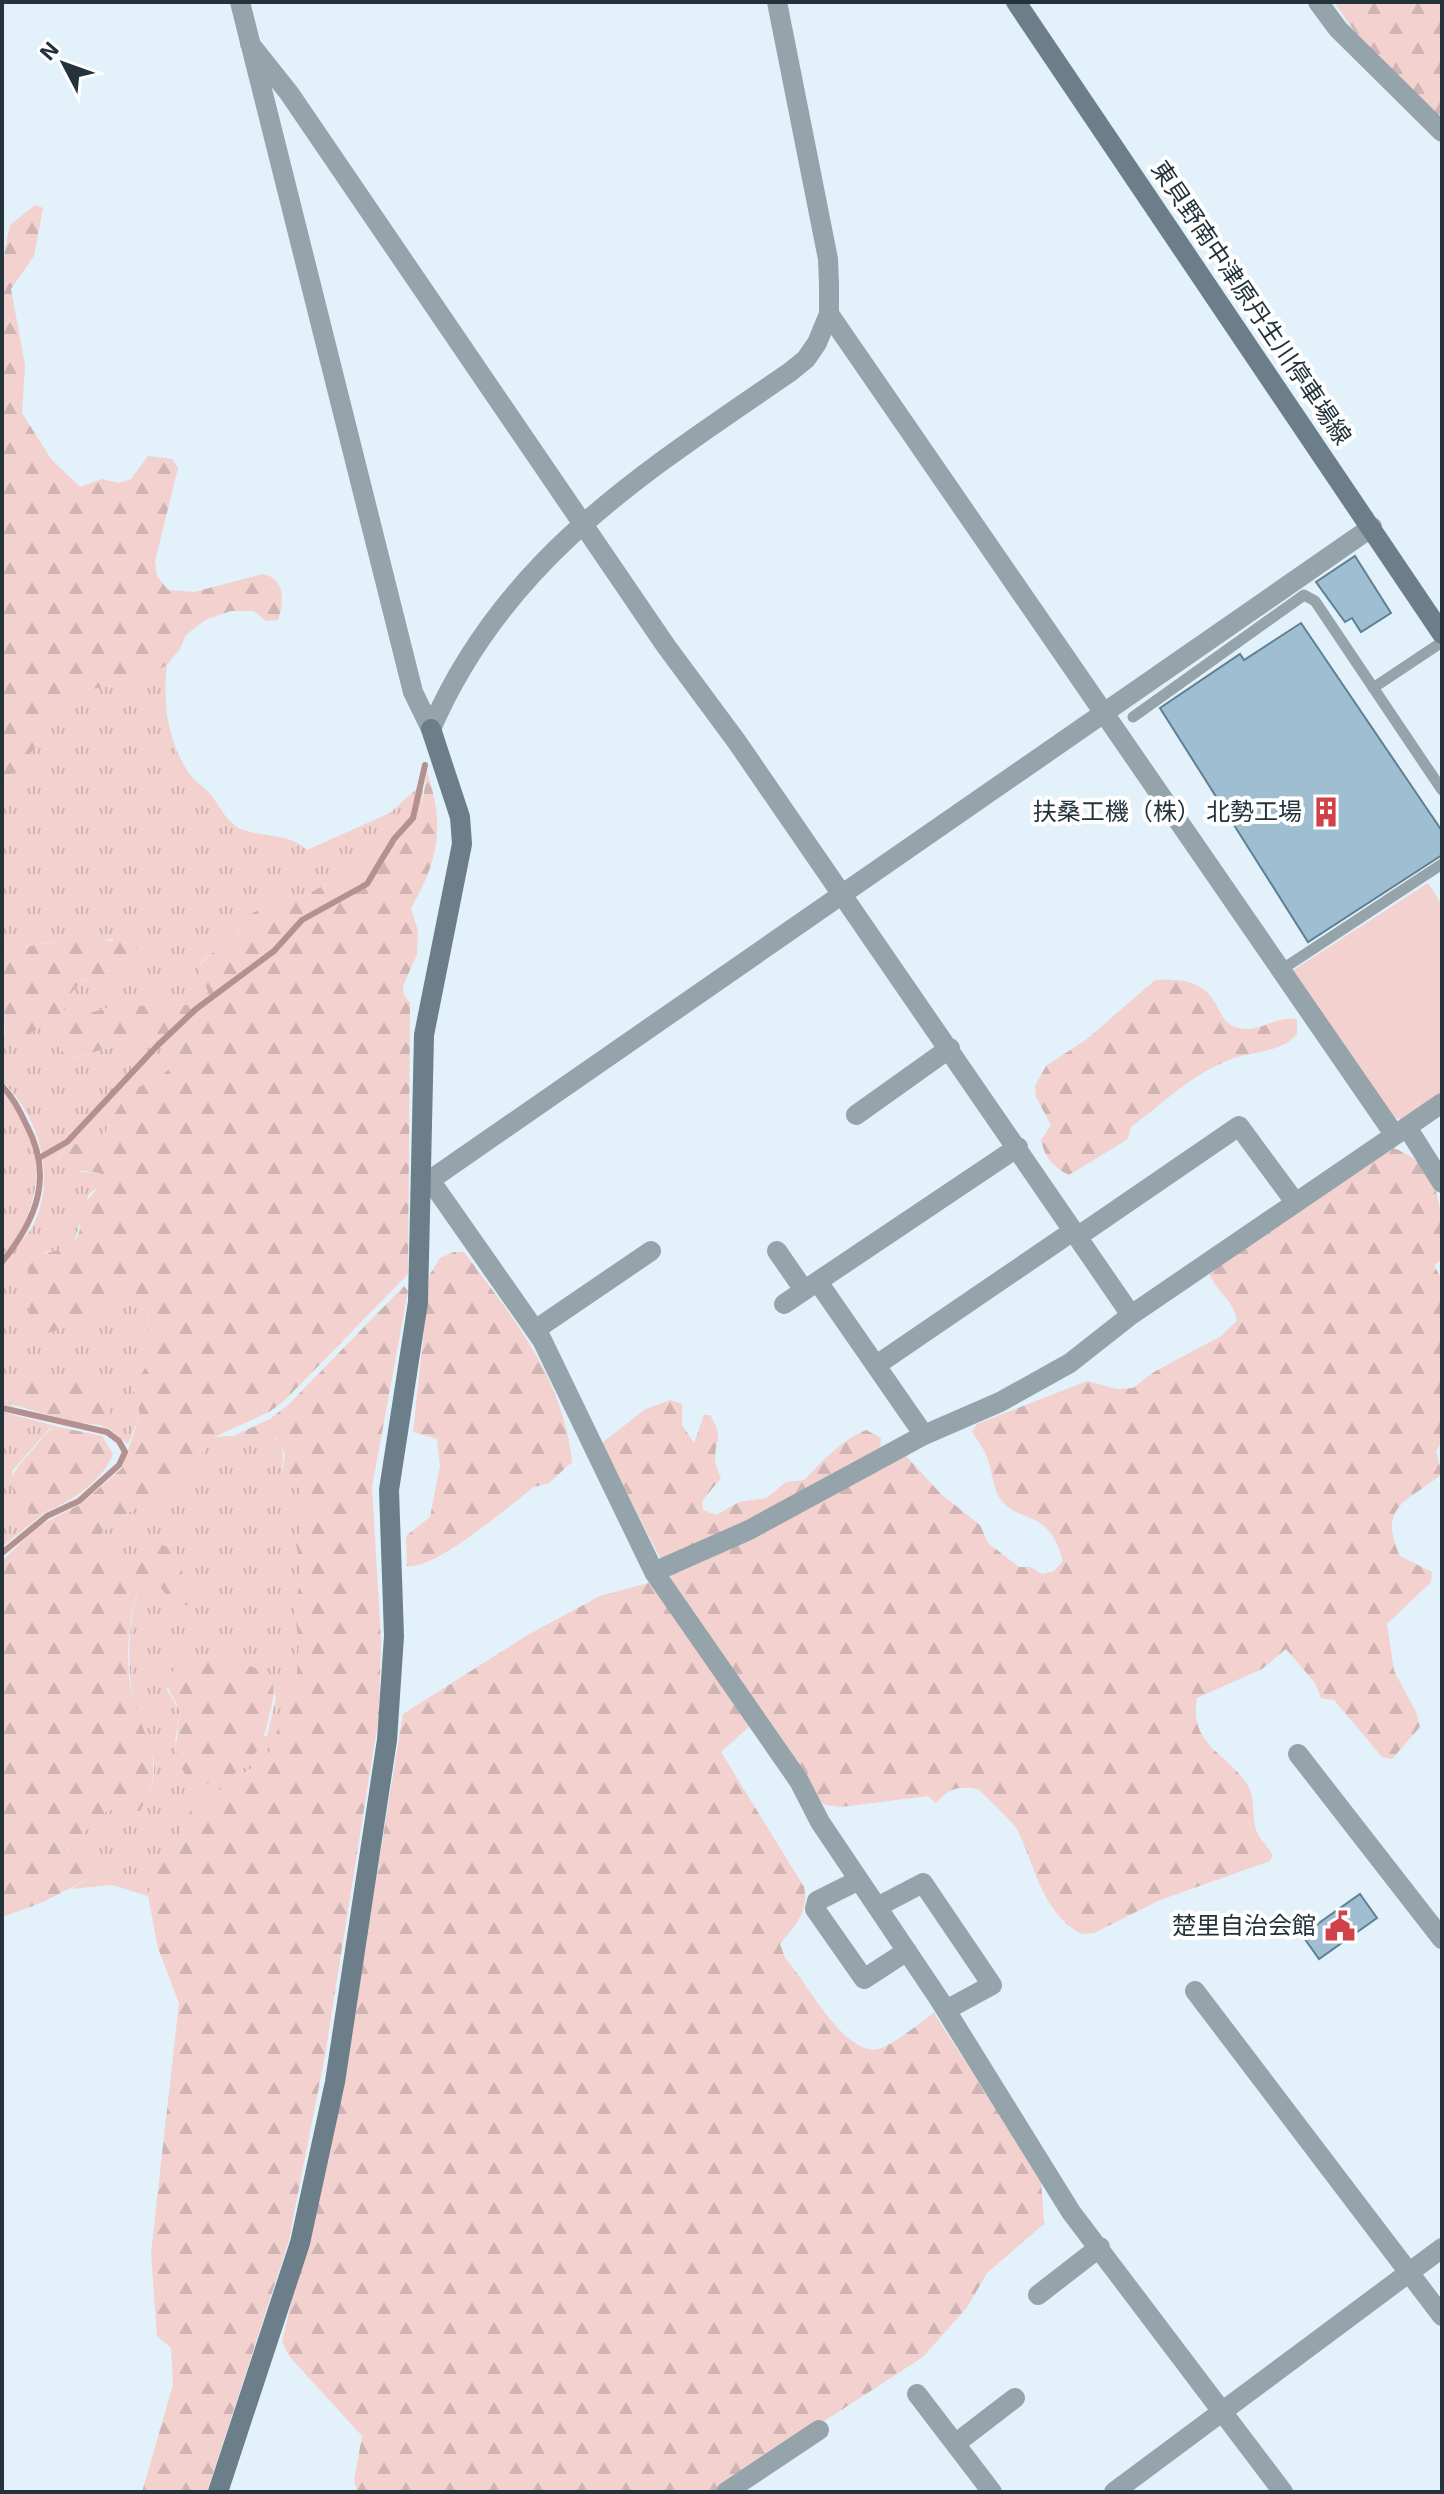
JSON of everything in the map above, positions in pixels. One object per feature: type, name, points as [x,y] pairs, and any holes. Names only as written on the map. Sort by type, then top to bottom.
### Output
[{"type":"street","points":[[218,2492],[300,2243],[335,2082],[387,1740],[394,1636],[389,1490],[418,1302],[427,1183],[424,1035],[462,844],[460,817],[431,729],[409,677],[240,2]]},
{"type":"street","points":[[431,729],[448,690],[503,611],[551,552],[581,523],[645,472],[806,359],[829,314],[828,259],[777,2]]},
{"type":"street","name":"東貝野南中津原丹生川停車場線","points":[[1016,2],[1442,634]]},
{"type":"street","points":[[1318,2],[1338,29],[1442,132]]},
{"type":"street","points":[[250,44],[289,93],[581,523],[950,1048],[1131,1315]]},
{"type":"street","points":[[829,314],[1281,970],[1442,1183]]},
{"type":"street","points":[[427,1183],[1372,527]]},
{"type":"street","points":[[856,1115],[950,1048]]},
{"type":"street","points":[[654,1572],[749,1530],[924,1435],[1000,1402],[1070,1363],[1131,1315],[1442,1103]]},
{"type":"street","points":[[878,1364],[1239,1126],[1295,1202]]},
{"type":"street","points":[[784,1304],[1018,1147]]},
{"type":"street","points":[[427,1183],[535,1330],[654,1572],[799,1781],[820,1822],[946,2010],[1071,2212],[1283,2492]]},
{"type":"street","points":[[535,1330],[651,1251]]},
{"type":"street","points":[[777,1251],[878,1364],[924,1435]]},
{"type":"street","points":[[1298,1754],[1440,1931]]},
{"type":"street","points":[[859,1880],[817,1901],[815,1909],[864,1979],[907,1951]]},
{"type":"street","points":[[877,1907],[923,1883],[965,1940],[992,1985],[946,2010]]},
{"type":"street","points":[[1195,1991],[1442,2316]]},
{"type":"street","points":[[1038,2295],[1100,2247]]},
{"type":"street","points":[[1114,2492],[1442,2248]]},
{"type":"street","points":[[917,2394],[992,2492]]},
{"type":"street","points":[[955,2444],[1015,2398]]},
{"type":"street","points":[[726,2492],[819,2430]]},
{"type":"lane","points":[[1133,717],[1304,595],[1315,601],[1442,790]]},
{"type":"lane","points":[[1373,688],[1442,642]]},
{"type":"lane","points":[[1281,970],[1442,864]]},
{"type":"green space","points":[[1334,2],[1442,2],[1442,121],[1362,42]]},
{"type":"green space","points":[[35,205],[43,208],[34,256],[11,289],[25,365],[22,413],[51,459],[80,487],[102,479],[118,483],[131,479],[148,456],[172,459],[178,468],[155,561],[157,576],[168,590],[194,592],[263,574],[276,581],[282,599],[278,620],[266,621],[254,611],[231,611],[205,620],[186,635],[180,649],[167,665],[138,681],[76,692],[63,700],[41,726],[37,746],[2,785],[2,265],[10,225]]},
{"type":"green space","points":[[167,665],[166,709],[177,752],[192,777],[237,827],[285,838],[307,850],[390,813],[423,783],[422,806],[385,860],[343,875],[302,897],[244,918],[234,938],[199,966],[209,992],[196,1005],[114,1006],[93,1012],[65,1012],[61,1003],[82,981],[105,974],[113,939],[47,942],[11,950],[2,947],[2,785],[37,746],[41,726],[63,700],[76,692],[138,681]]},
{"type":"green space","points":[[427,772],[436,809],[436,842],[428,874],[411,908],[418,931],[417,954],[403,986],[404,995],[410,1003],[408,1274],[284,1401],[269,1412],[214,1437],[177,1485],[142,1503],[102,1532],[100,1551],[130,1563],[160,1544],[173,1549],[192,1596],[189,1606],[171,1601],[160,1587],[141,1583],[132,1611],[128,1644],[129,1677],[135,1706],[150,1747],[152,1782],[140,1811],[108,1810],[82,1834],[62,1844],[64,1849],[85,1852],[93,1862],[92,1877],[41,1903],[2,1917],[2,1561],[38,1526],[81,1504],[122,1468],[140,1415],[133,1388],[156,1350],[148,1334],[149,1303],[126,1296],[81,1323],[37,1336],[29,1312],[32,1286],[27,1270],[34,1260],[70,1245],[76,1238],[80,1227],[80,1210],[98,1187],[100,1173],[66,1169],[57,1160],[66,1147],[104,1136],[127,1097],[172,1065],[181,1042],[175,1034],[136,1040],[70,1059],[40,1028],[15,1041],[5,1038],[2,947],[11,950],[89,939],[135,947],[140,957],[131,969],[83,980],[62,1003],[65,1012],[93,1012],[114,1006],[196,1005],[208,992],[199,967],[212,953],[235,938],[244,918],[286,894],[302,897],[343,875],[385,860],[422,806]]},
{"type":"green space","points":[[1428,883],[1442,905],[1442,1092],[1402,1119],[1391,1118],[1292,971]]},
{"type":"green space","points":[[1155,980],[1179,980],[1200,987],[1212,998],[1227,1022],[1235,1027],[1251,1029],[1297,1019],[1297,1034],[1283,1045],[1229,1060],[1202,1074],[1131,1127],[1128,1139],[1069,1175],[1054,1165],[1045,1152],[1041,1140],[1051,1125],[1036,1097],[1035,1086],[1046,1066],[1087,1039]]},
{"type":"green space","points":[[40,1027],[71,1059],[136,1040],[175,1034],[181,1042],[174,1066],[108,1126],[104,1136],[66,1147],[57,1159],[81,1172],[101,1173],[98,1187],[89,1194],[74,1242],[64,1250],[46,1252],[27,1270],[32,1286],[29,1312],[126,1296],[149,1303],[148,1334],[156,1350],[138,1387],[140,1415],[128,1444],[110,1429],[99,1425],[110,1414],[107,1400],[84,1382],[16,1384],[10,1388],[7,1403],[16,1407],[2,1405],[2,1270],[33,1226],[44,1188],[44,1169],[35,1130],[26,1112],[2,1081],[2,1035],[15,1041]]},
{"type":"green space","points":[[2,1091],[18,1109],[28,1130],[36,1174],[34,1196],[27,1217],[2,1256]]},
{"type":"green space","points":[[1390,1147],[1421,1165],[1430,1178],[1440,1208],[1442,1242],[1442,1260],[1434,1265],[1442,1280],[1442,1441],[1436,1451],[1442,1474],[1399,1507],[1392,1526],[1400,1556],[1432,1572],[1431,1582],[1387,1624],[1394,1671],[1416,1712],[1420,1727],[1392,1759],[1382,1757],[1334,1700],[1321,1698],[1315,1683],[1286,1649],[1262,1669],[1197,1698],[1199,1728],[1212,1748],[1248,1786],[1256,1830],[1273,1856],[1270,1861],[1160,1900],[1094,1933],[1082,1934],[1068,1925],[1049,1901],[1017,1829],[978,1789],[955,1789],[936,1803],[928,1796],[841,1807],[826,1805],[814,1797],[665,1578],[905,1455],[941,1494],[980,1525],[988,1543],[1019,1567],[1030,1567],[1042,1574],[1054,1571],[1063,1561],[1057,1543],[1041,1524],[1007,1506],[999,1497],[987,1456],[972,1432],[977,1424],[1087,1381],[1117,1389],[1133,1388],[1154,1372],[1221,1336],[1237,1321],[1232,1307],[1209,1272]]},
{"type":"green space","points":[[454,1252],[464,1252],[533,1350],[558,1403],[572,1462],[549,1483],[534,1487],[453,1548],[419,1565],[407,1566],[406,1536],[430,1517],[440,1466],[437,1439],[413,1432],[430,1274],[440,1258]]},
{"type":"green space","points":[[404,1286],[408,1291],[372,1487],[381,1640],[379,1715],[324,2061],[288,2244],[207,2492],[142,2492],[173,2385],[171,2348],[157,2336],[151,2253],[179,2003],[158,1948],[148,1896],[158,1861],[181,1841],[182,1827],[191,1810],[268,1757],[297,1673],[299,1645],[294,1608],[302,1575],[296,1544],[306,1509],[299,1488],[282,1474],[285,1454],[276,1438],[235,1435],[270,1419],[290,1403]]},
{"type":"green space","points":[[33,1370],[84,1382],[107,1400],[110,1414],[99,1425],[69,1421],[7,1403],[10,1388]]},
{"type":"green space","points":[[670,1400],[682,1404],[682,1425],[694,1443],[704,1415],[710,1415],[717,1429],[715,1459],[721,1478],[702,1501],[703,1510],[716,1515],[739,1502],[767,1498],[786,1482],[804,1480],[840,1446],[866,1430],[881,1438],[880,1450],[753,1518],[661,1560],[602,1443],[644,1410]]},
{"type":"green space","points":[[2,1412],[59,1427],[49,1429],[12,1471],[16,1491],[25,1507],[36,1516],[49,1509],[2,1547]]},
{"type":"green space","points":[[59,1427],[102,1436],[113,1454],[100,1475],[80,1493],[34,1516],[16,1496],[12,1481],[19,1466],[46,1434]]},
{"type":"green space","points":[[266,1434],[273,1437],[281,1445],[282,1474],[299,1488],[306,1509],[296,1544],[302,1575],[294,1608],[299,1645],[297,1673],[268,1757],[191,1810],[182,1827],[181,1841],[158,1862],[148,1896],[112,1885],[71,1889],[92,1877],[85,1852],[64,1849],[62,1844],[82,1834],[108,1810],[140,1811],[153,1777],[152,1754],[137,1717],[130,1671],[131,1626],[141,1583],[160,1587],[171,1601],[192,1596],[173,1549],[144,1555],[130,1563],[100,1551],[102,1532],[142,1503],[177,1485],[214,1437]],"holes":[[[228,1657],[268,1673],[276,1698],[267,1736],[175,1741],[180,1711],[166,1688]]]},
{"type":"green space","points":[[652,1582],[750,1726],[721,1752],[804,1887],[803,1911],[780,1944],[785,1958],[839,2029],[865,2048],[884,2047],[934,2013],[1041,2179],[1044,2224],[987,2273],[968,2306],[923,2357],[715,2492],[358,2492],[354,2481],[362,2436],[289,2356],[282,2342],[343,2082],[403,1714],[526,1636],[600,1596]]},
{"type":"green space","points":[[228,1657],[268,1673],[273,1691],[268,1721],[259,1747],[244,1767],[223,1779],[195,1786],[179,1761],[180,1711],[169,1690],[168,1680],[183,1660]]},
{"type":"building","points":[[1355,556],[1391,613],[1361,632],[1352,618],[1345,622],[1316,582]]},
{"type":"building","name":"扶桑工機（株） 北勢工場","points":[[1301,623],[1442,831],[1442,855],[1308,942],[1160,708],[1240,654],[1244,660]]},
{"type":"building","name":"楚里自治会館","points":[[1360,1894],[1377,1918],[1319,1959],[1302,1935]]},
{"type":"waterway","points":[[39,1158],[67,1142],[196,1009],[274,951],[302,920],[367,884],[394,839],[413,818],[425,765]]},
{"type":"waterway","points":[[2,1086],[16,1104],[34,1143],[40,1179],[32,1213],[2,1262]]},
{"type":"waterway","points":[[2,1408],[107,1432],[119,1441],[125,1452],[119,1465],[79,1501],[47,1516],[2,1553]]},
{"type":"place","name":"扶桑工機（株） 北勢工場","points":[[1326,812]]},
{"type":"place","name":"楚里自治会館","points":[[1340,1926]]}]
